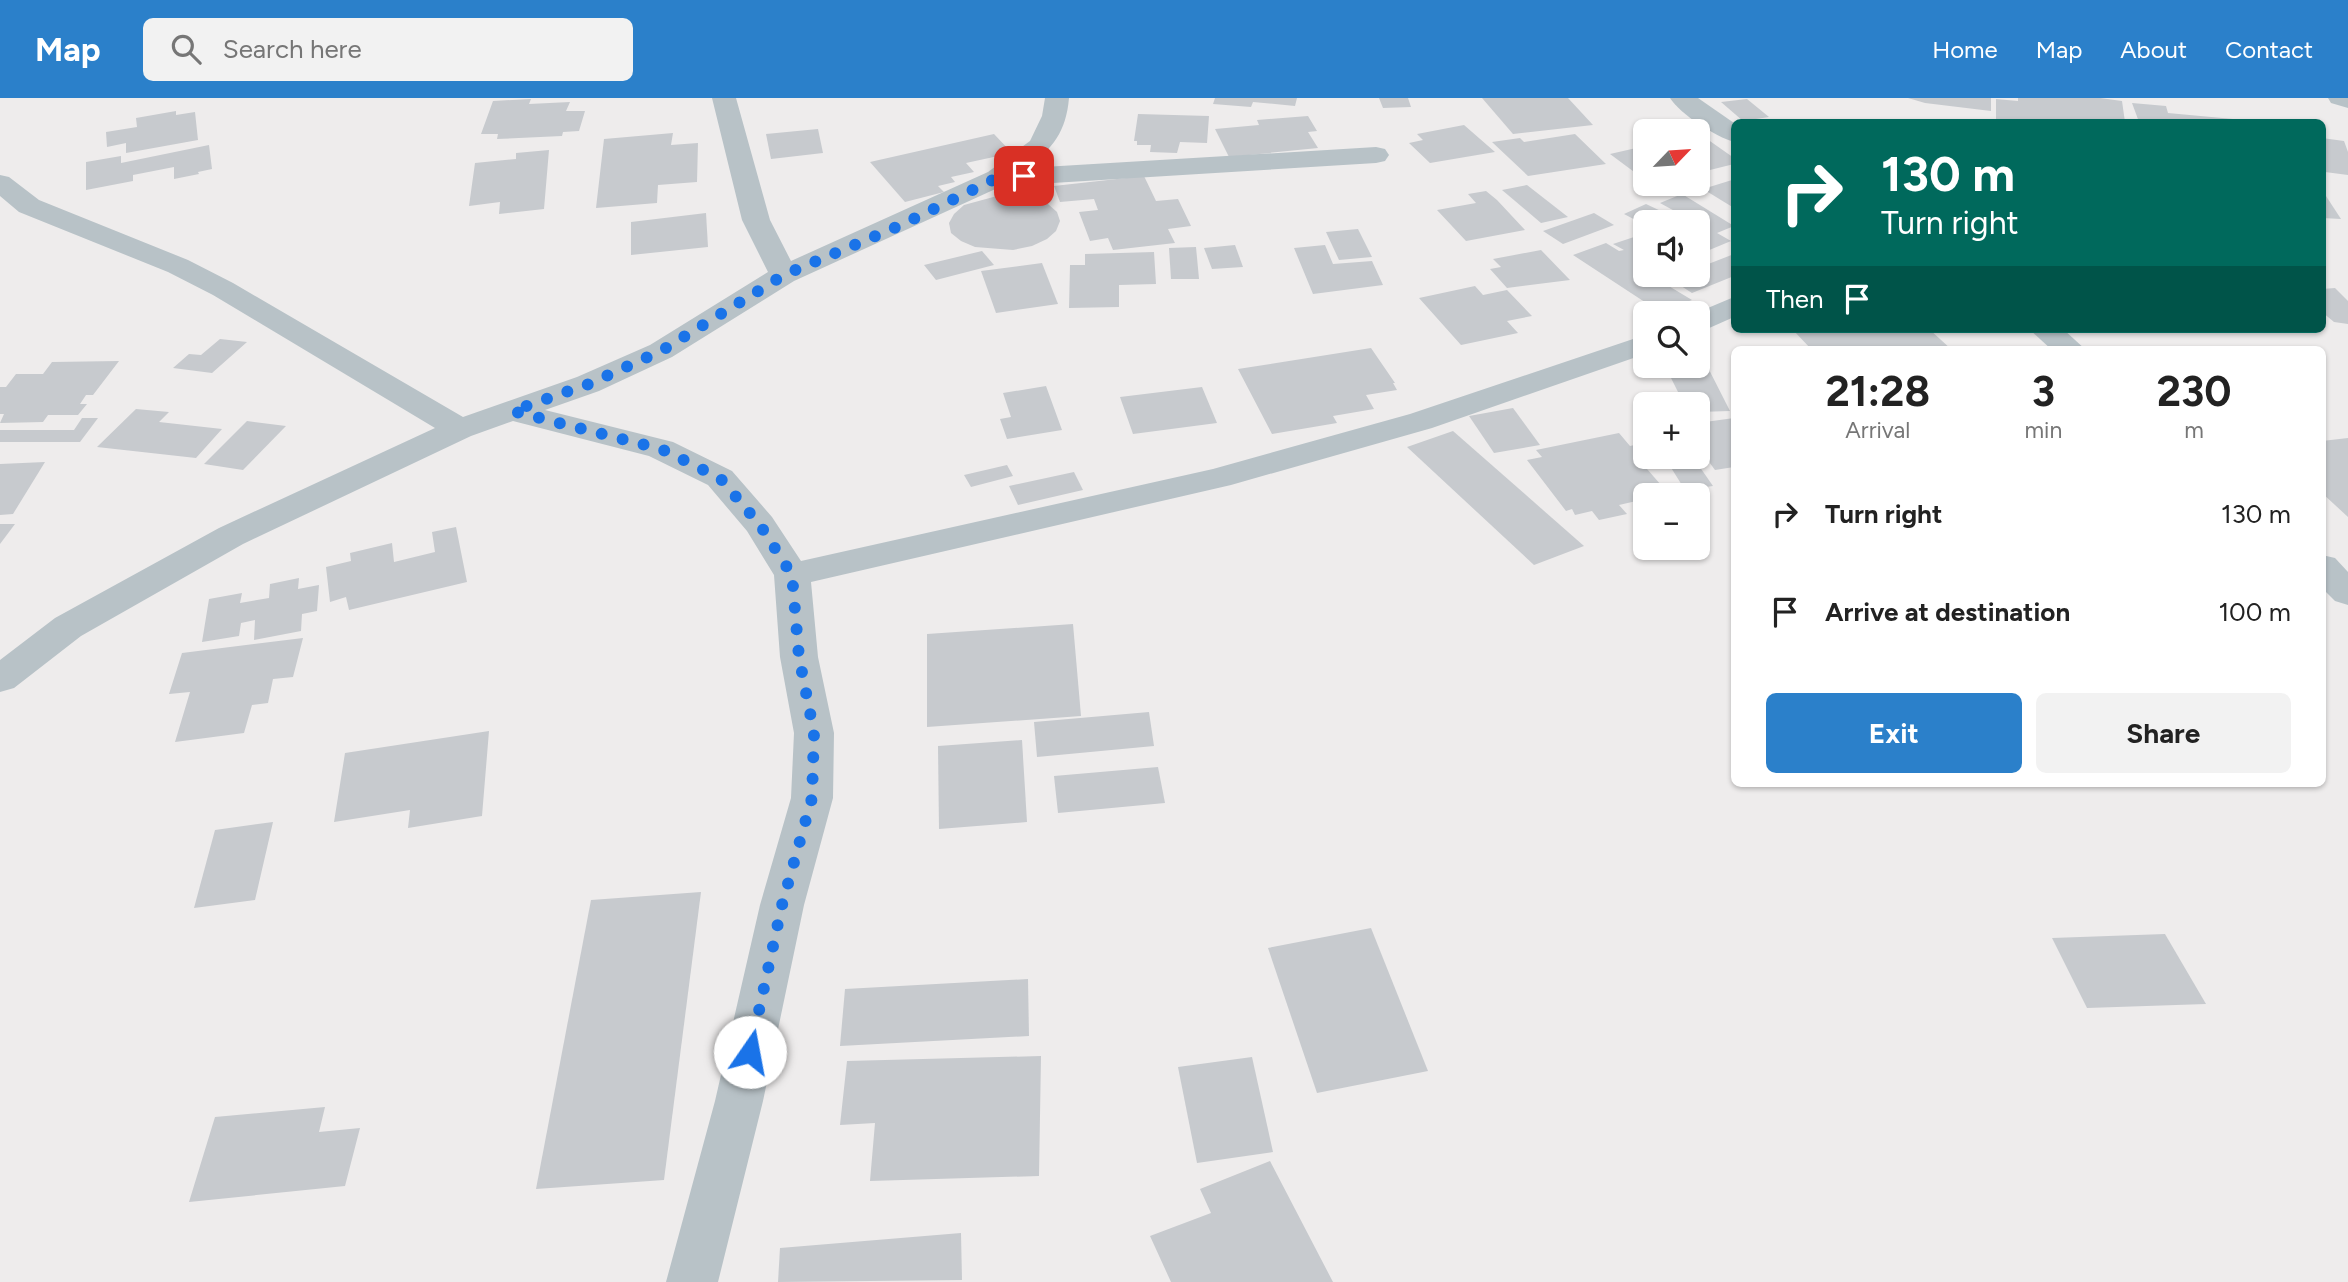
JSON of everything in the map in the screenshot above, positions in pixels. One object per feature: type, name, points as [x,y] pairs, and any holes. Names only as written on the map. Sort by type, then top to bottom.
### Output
[{"type":"street","points":[[724,98],[756,220],[784,275]]},
{"type":"street","points":[[0,679],[68,627],[155,576],[306,499],[460,429],[589,384],[661,351],[784,275],[901,225],[997,178],[1041,145],[1055,116],[1056,98]]},
{"type":"street","points":[[1682,98],[1731,132]]},
{"type":"street","points":[[2340,98],[2348,101]]},
{"type":"street","points":[[997,178],[1376,155]]},
{"type":"street","points":[[0,183],[29,206],[155,256],[223,289],[460,429]]},
{"type":"street","points":[[1710,318],[1731,308]]},
{"type":"street","points":[[2049,333],[2066,346]]},
{"type":"street","points":[[792,575],[1219,478],[1421,421],[1633,348]]},
{"type":"street","points":[[512,411],[661,449],[720,478],[760,525],[792,575],[799,657],[814,733],[812,798],[782,905],[739,1101],[692,1282]]},
{"type":"street","points":[[2326,570],[2348,593]]},
{"type":"building","points":[[1215,98],[1297,98],[1295,106],[1253,102],[1251,107],[1213,104]]},
{"type":"building","points":[[1379,98],[1408,98],[1411,107],[1383,108]]},
{"type":"building","points":[[1482,98],[1568,98],[1593,125],[1513,134]]},
{"type":"building","points":[[1908,98],[1991,98],[1991,111],[1925,103]]},
{"type":"building","points":[[2018,98],[2100,98],[2122,101],[2125,119],[1996,119],[1996,99],[2018,101]]},
{"type":"building","points":[[531,99],[529,104],[570,102],[566,111],[585,111],[579,131],[563,132],[562,136],[497,139],[498,134],[481,134],[493,101]]},
{"type":"building","points":[[1747,99],[1769,117],[1741,119],[1721,102]]},
{"type":"building","points":[[2132,103],[2166,106],[2168,113],[2233,119],[2138,119]]},
{"type":"building","points":[[176,111],[176,115],[195,112],[198,140],[126,153],[126,143],[107,147],[106,132],[137,127],[136,118]]},
{"type":"building","points":[[1138,114],[1209,116],[1207,143],[1180,142],[1177,153],[1150,152],[1151,145],[1137,145],[1137,141],[1134,141]]},
{"type":"building","points":[[1308,116],[1317,131],[1308,132],[1318,148],[1229,157],[1215,129],[1259,125],[1257,120]]},
{"type":"building","points":[[1464,125],[1495,152],[1430,163],[1409,143],[1423,140],[1417,134]]},
{"type":"building","points":[[818,129],[823,153],[771,159],[766,134]]},
{"type":"building","points":[[673,133],[671,145],[698,143],[697,182],[658,185],[657,203],[596,208],[604,139]]},
{"type":"building","points":[[994,134],[1012,153],[966,163],[974,172],[951,177],[955,182],[938,186],[944,192],[905,202],[870,162]]},
{"type":"building","points":[[1575,134],[1606,164],[1528,176],[1492,142],[1520,138],[1524,142]]},
{"type":"building","points":[[2326,139],[2344,141],[2348,152],[2348,175],[2326,172]]},
{"type":"building","points":[[1710,141],[1731,156],[1731,165],[1710,170]]},
{"type":"building","points":[[209,145],[212,169],[198,172],[199,174],[174,179],[174,167],[133,175],[133,181],[86,190],[86,162],[121,156],[121,163]]},
{"type":"building","points":[[1633,149],[1633,171],[1610,154]]},
{"type":"building","points":[[549,150],[544,209],[499,214],[500,202],[469,206],[475,163],[516,159],[516,153]]},
{"type":"building","points":[[1144,176],[1156,201],[1178,199],[1191,226],[1168,229],[1175,243],[1113,250],[1108,238],[1090,241],[1079,212],[1098,210],[1094,199],[1060,202],[1054,186]]},
{"type":"building","points":[[1731,180],[1731,206],[1710,193],[1710,187]]},
{"type":"building","points":[[1527,185],[1568,217],[1541,223],[1502,190]]},
{"type":"building","points":[[1486,191],[1525,230],[1466,241],[1437,210],[1476,203],[1468,194]]},
{"type":"building","points":[[1015,195],[1048,204],[1057,212],[1060,221],[1056,231],[1032,246],[1013,250],[975,247],[951,233],[949,223],[964,205],[997,196]]},
{"type":"building","points":[[1677,196],[1685,196],[1708,210],[1673,210],[1660,203]]},
{"type":"building","points":[[2326,196],[2341,219],[2326,218]]},
{"type":"building","points":[[1646,204],[1659,210],[1633,210],[1633,219],[1624,214]]},
{"type":"building","points":[[1710,211],[1731,224],[1731,227],[1717,233],[1731,241],[1710,250]]},
{"type":"building","points":[[706,213],[708,247],[631,255],[631,222]]},
{"type":"building","points":[[1594,213],[1614,225],[1563,244],[1543,231]]},
{"type":"building","points":[[1358,229],[1372,257],[1339,260],[1326,232]]},
{"type":"building","points":[[1633,237],[1633,287],[1670,287],[1692,300],[1643,301],[1573,255],[1606,243],[1619,251],[1624,250],[1613,244]]},
{"type":"building","points":[[1235,245],[1243,267],[1212,269],[1204,248]]},
{"type":"building","points":[[1325,245],[1333,264],[1372,261],[1383,285],[1313,294],[1294,248]]},
{"type":"building","points":[[1196,247],[1199,279],[1171,279],[1169,248]]},
{"type":"building","points":[[1541,250],[1570,280],[1507,288],[1490,269],[1501,267],[1493,259]]},
{"type":"building","points":[[982,251],[994,265],[936,280],[924,265]]},
{"type":"building","points":[[1154,252],[1156,284],[1119,285],[1119,307],[1069,308],[1070,265],[1085,265],[1085,254]]},
{"type":"building","points":[[1731,255],[1731,277],[1710,286],[1710,263]]},
{"type":"building","points":[[1042,263],[1058,304],[996,313],[981,271]]},
{"type":"building","points":[[1475,286],[1483,295],[1507,290],[1532,316],[1507,321],[1518,333],[1461,345],[1419,298]]},
{"type":"building","points":[[1683,287],[1707,287],[1692,293]]},
{"type":"building","points":[[2335,288],[2348,301],[2348,324],[2334,322],[2326,315],[2326,289]]},
{"type":"building","points":[[1796,333],[1933,333],[1948,346],[1808,346]]},
{"type":"building","points":[[220,339],[247,342],[212,373],[173,368],[189,354],[201,355]]},
{"type":"building","points":[[1371,348],[1397,390],[1366,395],[1374,409],[1333,416],[1337,423],[1272,434],[1238,369]]},
{"type":"building","points":[[119,361],[93,395],[86,395],[80,404],[87,404],[78,415],[48,415],[43,422],[0,423],[4,414],[0,414],[0,387],[6,387],[16,374],[43,374],[52,362]]},
{"type":"building","points":[[1710,372],[1730,411],[1710,412],[1710,392],[1678,392],[1671,378],[1710,378]]},
{"type":"building","points":[[1046,386],[1062,430],[1007,439],[1000,419],[1011,417],[1003,393]]},
{"type":"building","points":[[1202,387],[1217,423],[1133,434],[1120,397]]},
{"type":"building","points":[[1513,408],[1540,445],[1494,453],[1469,416]]},
{"type":"building","points":[[136,409],[169,412],[159,422],[222,429],[196,458],[97,447]]},
{"type":"building","points":[[82,418],[98,418],[80,442],[0,442],[0,430],[74,430]]},
{"type":"building","points":[[1731,418],[1731,467],[1715,470],[1710,463],[1710,421]]},
{"type":"building","points":[[247,421],[286,426],[243,470],[204,464]]},
{"type":"building","points":[[1453,431],[1584,546],[1534,565],[1407,447]]},
{"type":"building","points":[[1619,433],[1630,446],[1633,445],[1633,469],[1647,469],[1659,483],[1633,483],[1633,502],[1619,505],[1627,514],[1599,520],[1592,511],[1575,515],[1572,509],[1566,511],[1527,460],[1542,457],[1536,450]]},
{"type":"building","points":[[2348,438],[2348,517],[2326,497],[2326,441]]},
{"type":"building","points":[[45,462],[13,514],[0,515],[0,464]]},
{"type":"building","points":[[1007,465],[1013,476],[971,487],[964,475]]},
{"type":"building","points":[[1672,469],[1701,469],[1713,486],[1710,486],[1710,483],[1681,483]]},
{"type":"building","points":[[1074,472],[1083,490],[1018,505],[1009,486]]},
{"type":"building","points":[[0,524],[15,524],[0,544]]},
{"type":"building","points":[[456,527],[467,582],[349,610],[346,597],[330,602],[326,567],[351,561],[350,553],[392,543],[394,562],[435,552],[432,532]]},
{"type":"building","points":[[299,578],[298,589],[319,585],[317,611],[302,614],[301,631],[254,640],[255,620],[241,623],[239,636],[202,642],[209,599],[242,593],[240,603],[269,598],[270,584]]},
{"type":"building","points":[[1073,624],[1081,716],[927,727],[927,634]]},
{"type":"building","points":[[303,638],[293,677],[273,679],[268,703],[252,705],[244,733],[175,742],[190,692],[169,694],[182,653]]},
{"type":"building","points":[[1149,712],[1154,746],[1037,757],[1034,722]]},
{"type":"building","points":[[489,731],[482,816],[408,828],[410,810],[334,822],[345,753]]},
{"type":"building","points":[[1022,740],[1027,822],[939,829],[938,746]]},
{"type":"building","points":[[1158,767],[1165,803],[1058,813],[1054,776]]},
{"type":"building","points":[[273,822],[255,900],[194,908],[215,830]]},
{"type":"building","points":[[701,892],[664,1180],[536,1189],[591,900]]},
{"type":"building","points":[[1371,928],[1428,1071],[1317,1093],[1268,948]]},
{"type":"building","points":[[2165,934],[2206,1004],[2087,1008],[2052,938]]},
{"type":"building","points":[[1028,979],[1029,1036],[840,1046],[845,989]]},
{"type":"building","points":[[1041,1056],[1039,1176],[870,1181],[875,1123],[840,1125],[847,1061]]},
{"type":"building","points":[[1252,1057],[1273,1152],[1197,1163],[1178,1067]]},
{"type":"building","points":[[325,1107],[319,1132],[360,1128],[345,1186],[189,1202],[215,1117]]},
{"type":"building","points":[[1270,1161],[1333,1282],[1171,1282],[1150,1236],[1211,1213],[1200,1189]]},
{"type":"building","points":[[961,1233],[962,1280],[778,1282],[780,1248]]},
{"type":"route","points":[[750,1052],[782,905],[812,798],[814,733],[799,657],[792,575],[760,525],[720,478],[661,449],[512,411],[589,384],[661,351],[784,275],[901,225],[997,178],[1024,176]]}]
